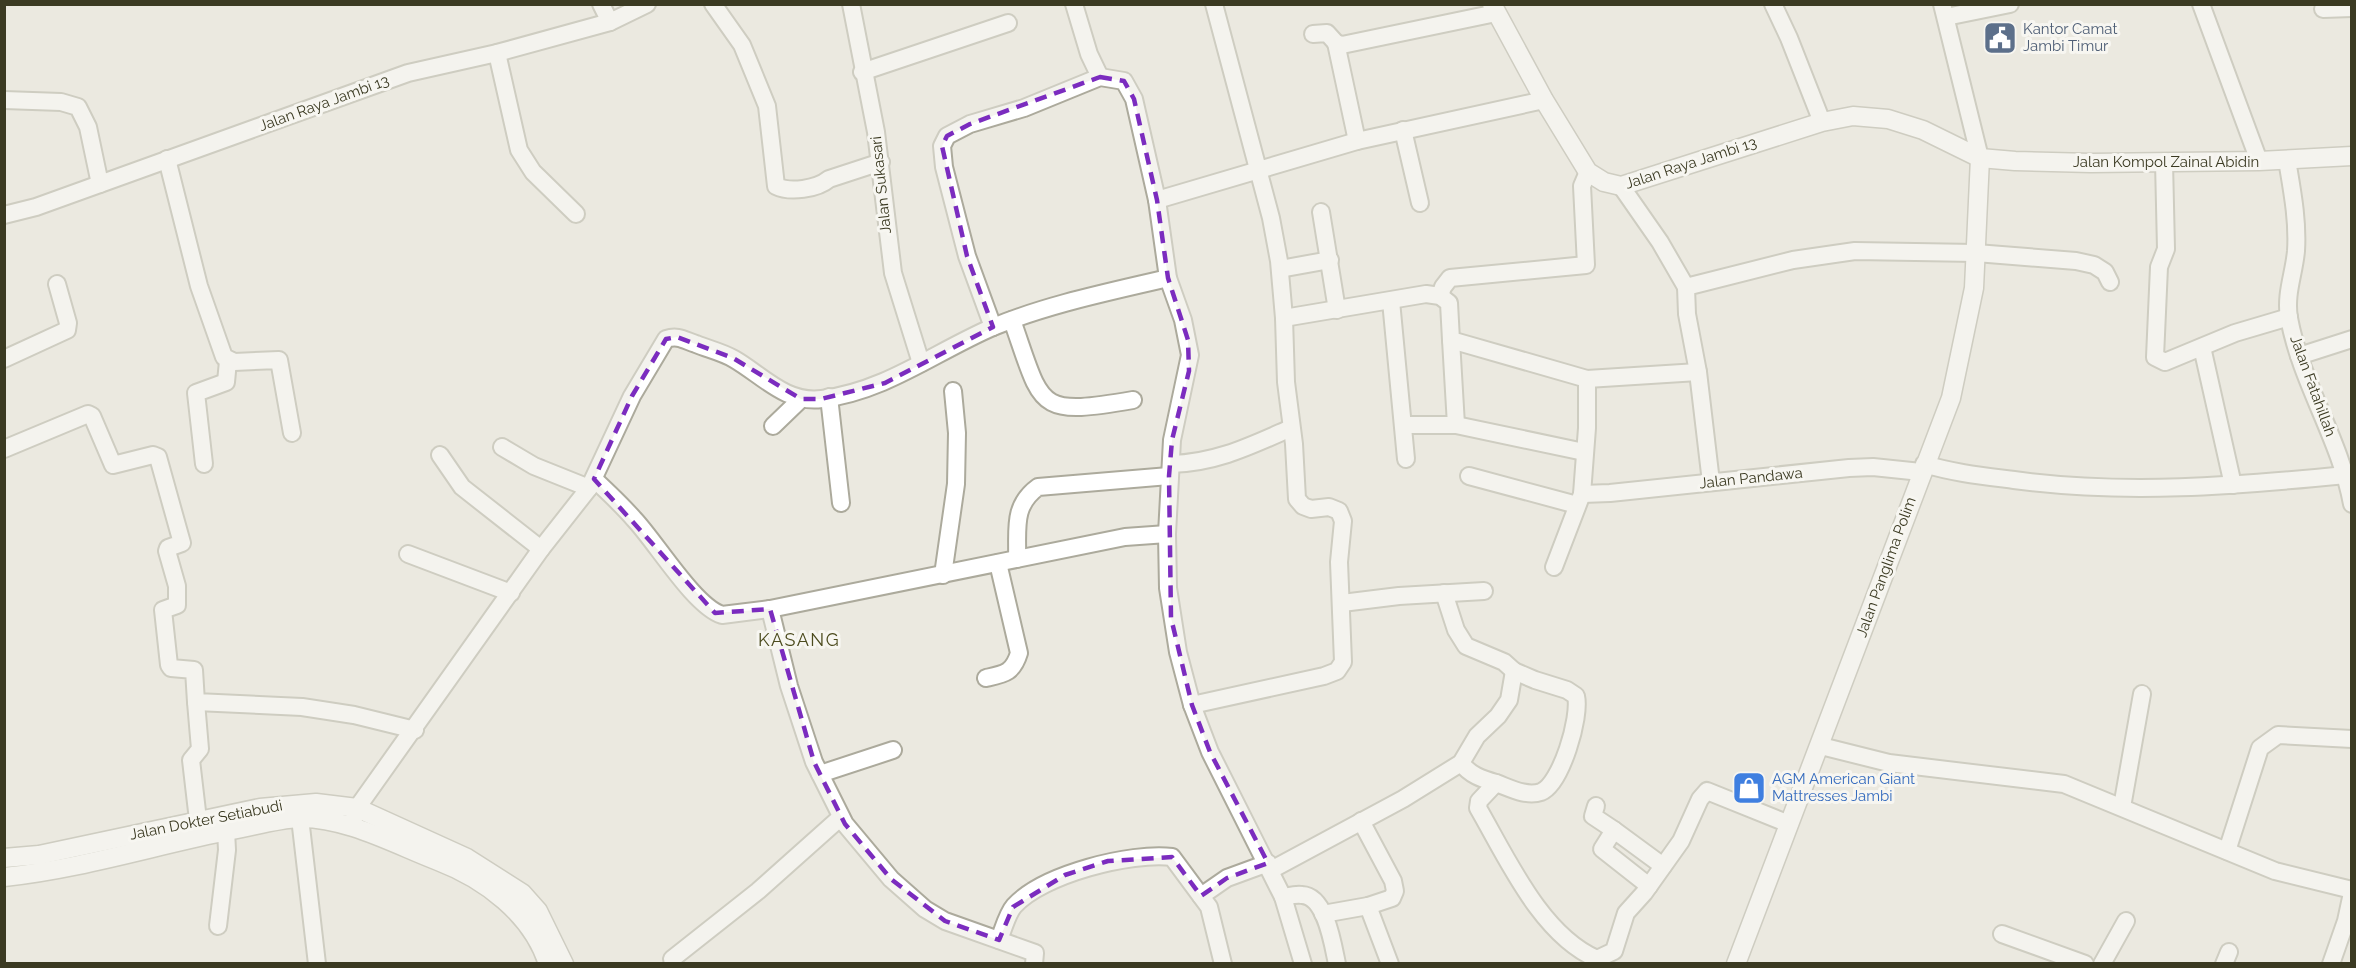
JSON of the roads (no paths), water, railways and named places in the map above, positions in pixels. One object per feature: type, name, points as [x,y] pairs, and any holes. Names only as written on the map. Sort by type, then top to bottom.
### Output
[{"type":"street","points":[[601,4],[610,22]]},
{"type":"street","name":"Jalan Raya Jambi 13","points":[[4,215],[36,207],[408,73],[497,53],[610,22],[647,4]]},
{"type":"street","points":[[713,4],[742,45],[767,106],[771,159],[776,186],[785,191],[822,184],[829,179],[880,162]]},
{"type":"street","name":"Jalan Sukasari","points":[[851,4],[880,162],[893,273],[921,363]]},
{"type":"street","points":[[1074,4],[1089,54],[1100,76]]},
{"type":"street","points":[[1192,705],[1337,671],[1343,662],[1339,562],[1343,521],[1339,511],[1329,507],[1303,506],[1297,498],[1286,382],[1280,268],[1271,218],[1214,4]]},
{"type":"street","points":[[1773,4],[1790,38],[1822,122]]},
{"type":"street","points":[[1980,158],[1944,11],[2010,4]]},
{"type":"street","points":[[2201,4],[2259,161]]},
{"type":"street","points":[[2323,9],[2352,8]]},
{"type":"street","points":[[1313,34],[1327,33],[1336,43],[1342,45],[1494,9],[1544,100],[1588,172],[1582,186],[1586,265],[1450,278],[1440,296]]},
{"type":"street","points":[[862,72],[1008,23]]},
{"type":"street","points":[[1336,43],[1357,141]]},
{"type":"street","points":[[497,53],[519,150],[533,172],[576,214]]},
{"type":"street","points":[[993,327],[967,256],[944,167],[942,146],[947,136],[970,124],[1024,108],[1100,76],[1124,81],[1130,87],[1157,200],[1167,278],[1183,321],[1190,355],[1172,440],[1167,534],[1172,618],[1192,705],[1210,752],[1283,897],[1303,963]]},
{"type":"street","points":[[4,100],[61,102],[78,107],[88,127],[100,184]]},
{"type":"street","points":[[1157,200],[1357,141],[1544,100]]},
{"type":"street","name":"Jalan Raya Jambi 13","points":[[1588,172],[1604,182],[1621,186],[1822,122],[1853,116],[1888,119],[1923,130],[1980,158]]},
{"type":"street","points":[[1402,130],[1420,203]]},
{"type":"street","name":"Jalan Kompol Zainal Abidin","points":[[1980,158],[2091,163],[2259,161],[2352,156]]},
{"type":"street","name":"Jalan Panglima Polim","points":[[1736,963],[1821,746],[1951,398],[1974,288],[1980,158]]},
{"type":"street","points":[[167,159],[199,286],[224,357],[228,361],[279,360],[292,433]]},
{"type":"street","name":"Jalan Fatahillah","points":[[2287,160],[2296,221],[2296,252],[2288,287],[2289,317],[2299,356],[2346,475],[2352,504]]},
{"type":"street","points":[[2164,162],[2166,249],[2159,267],[2155,357],[2164,362],[2289,317]]},
{"type":"street","points":[[1621,186],[1660,242],[1686,287],[1687,314],[1698,372],[1711,482]]},
{"type":"street","points":[[1321,212],[1337,310]]},
{"type":"street","points":[[1686,287],[1793,260],[1855,251],[1976,253],[2094,265],[2104,272],[2110,282]]},
{"type":"street","points":[[1280,268],[1330,260]]},
{"type":"street","points":[[352,828],[357,808],[415,730],[541,549],[592,483],[632,396],[666,339],[677,337],[733,358],[760,378],[801,399],[829,398],[885,383],[993,327],[1012,320],[1080,298],[1167,278]]},
{"type":"street","points":[[4,358],[67,330],[68,323],[57,284]]},
{"type":"street","points":[[1284,318],[1426,294],[1440,296],[1449,303],[1456,425]]},
{"type":"street","points":[[1391,301],[1406,459]]},
{"type":"street","points":[[1012,320],[1033,380],[1049,403],[1067,408],[1133,400]]},
{"type":"street","points":[[2299,356],[2352,339]]},
{"type":"street","points":[[1451,340],[1587,379],[1698,372]]},
{"type":"street","points":[[2202,347],[2233,484]]},
{"type":"street","points":[[204,464],[195,393],[226,382],[228,361]]},
{"type":"street","points":[[1554,567],[1580,499],[1587,379]]},
{"type":"street","points":[[943,575],[956,484],[957,433],[953,391]]},
{"type":"street","points":[[829,398],[842,503]]},
{"type":"street","points":[[773,426],[801,399]]},
{"type":"street","points":[[4,449],[88,414],[92,416],[112,465],[153,455],[158,457],[182,543],[167,551],[177,586],[177,605],[163,610],[169,665],[171,668],[194,670],[200,749],[191,760],[198,820]]},
{"type":"street","points":[[1404,425],[1456,425],[1584,452]]},
{"type":"street","points":[[1017,559],[1019,507],[1024,497],[1038,487],[1170,470],[1231,455],[1290,428]]},
{"type":"street","points":[[502,447],[534,466],[592,483],[635,519],[700,600],[715,613],[731,615],[771,609],[1125,537],[1167,534]]},
{"type":"street","points":[[440,456],[462,487],[541,549]]},
{"type":"street","name":"Jalan Pandawa","points":[[1580,499],[1711,482],[1873,467],[1923,468],[2097,489],[2164,489],[2346,475]]},
{"type":"street","points":[[1469,476],[1580,499]]},
{"type":"street","points":[[408,554],[511,593]]},
{"type":"street","points":[[986,678],[1007,673],[1015,667],[1019,653],[998,563]]},
{"type":"street","points":[[1342,603],[1484,591]]},
{"type":"street","points":[[1444,593],[1456,630],[1466,646],[1504,662],[1514,671],[1567,690],[1576,696],[1579,708],[1573,732],[1552,783],[1542,791],[1532,794],[1474,776],[1461,763]]},
{"type":"street","points":[[771,609],[789,686],[820,774],[842,817],[891,879],[925,909],[945,921],[1035,953],[1034,963]]},
{"type":"street","points":[[1202,896],[1227,878],[1269,867],[1361,821],[1403,799],[1461,763],[1477,736],[1498,716],[1509,700],[1514,671]]},
{"type":"street","points":[[2122,807],[2142,694]]},
{"type":"street","points":[[196,702],[302,707],[354,715],[415,730]]},
{"type":"street","points":[[2227,851],[2260,748],[2278,735],[2352,739]]},
{"type":"street","points":[[1821,746],[1889,763],[2064,784],[2275,871],[2352,891],[2346,921],[2331,963]]},
{"type":"street","points":[[820,774],[893,750]]},
{"type":"street","points":[[1496,783],[1479,801],[1478,808],[1542,914],[1595,961],[1614,951],[1626,913],[1649,886],[1681,841],[1700,799],[1707,790],[1789,824]]},
{"type":"street","name":"Jalan Dokter Setiabudi","points":[[4,877],[41,864],[198,820],[292,804],[316,803],[357,808],[522,893],[538,911],[554,958]]},
{"type":"street","points":[[1596,806],[1593,816],[1663,866]]},
{"type":"street","points":[[672,959],[758,891],[842,817]]},
{"type":"street","points":[[300,818],[317,963]]},
{"type":"street","name":"Jalan Dokter Setiabudi","points":[[4,858],[41,864],[300,818],[352,828],[465,865]]},
{"type":"street","points":[[1323,914],[1368,906],[1392,898],[1395,891],[1361,821]]},
{"type":"street","points":[[1614,830],[1602,849],[1649,886]]},
{"type":"street","points":[[218,926],[227,850],[226,831]]},
{"type":"street","points":[[999,940],[1013,907],[1041,887],[1065,875],[1087,870],[1108,861],[1173,857],[1209,907],[1223,963]]},
{"type":"street","points":[[1283,897],[1304,894],[1314,899],[1323,914],[1337,963]]},
{"type":"street","points":[[1368,906],[1390,963]]},
{"type":"street","points":[[2102,963],[2126,921]]},
{"type":"street","points":[[2002,934],[2085,963]]},
{"type":"place","name":"Kantor Camat Jambi Timur","points":[[2000,38]]},
{"type":"place","name":"AGM American Giant Mattresses Jambi","points":[[1749,788]]},
{"type":"district","name":"KASANG","points":[[799,639]]}]
